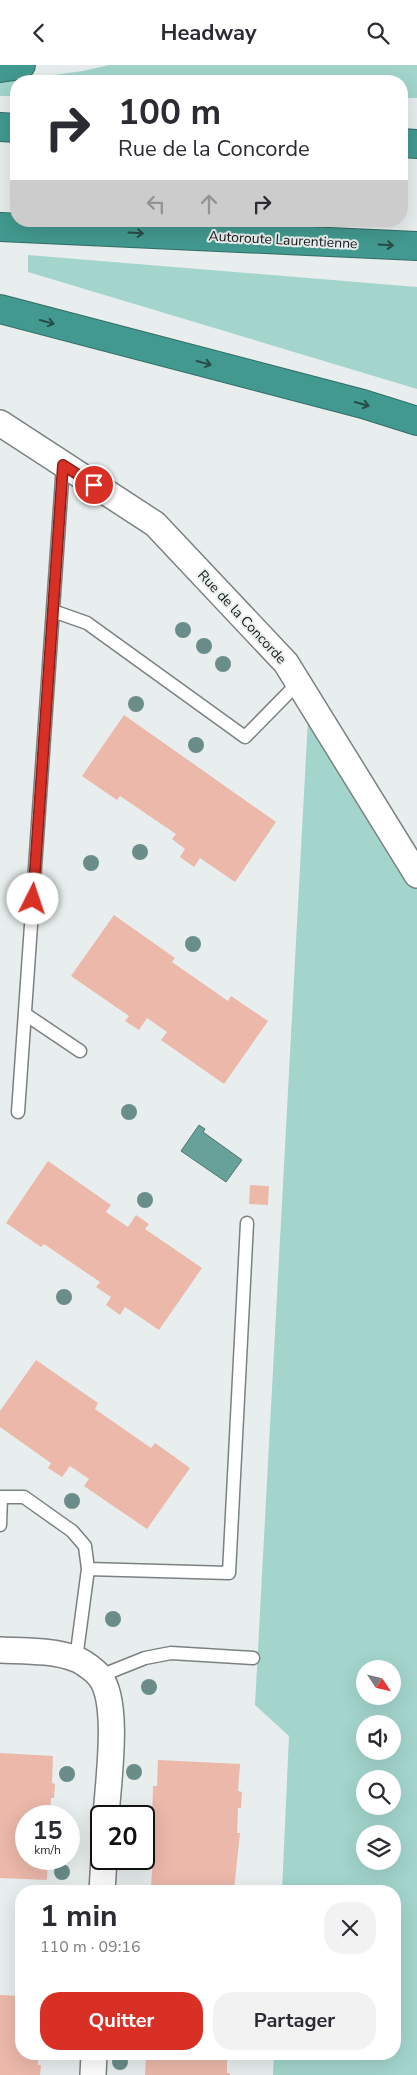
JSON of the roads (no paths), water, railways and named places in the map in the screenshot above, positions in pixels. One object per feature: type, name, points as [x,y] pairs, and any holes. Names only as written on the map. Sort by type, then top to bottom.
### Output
[{"type":"highway","points":[[0,68],[21,65]]},
{"type":"highway","name":"Autoroute Laurentienne","points":[[0,227],[417,246]]},
{"type":"highway","points":[[0,309],[363,404],[417,421]]},
{"type":"street","name":"Rue de la Concorde","points":[[0,423],[155,524],[286,663],[417,875]]},
{"type":"street","points":[[0,1650],[42,1652],[76,1659],[100,1676],[108,1695],[111,1722],[107,1805]]},
{"type":"street","points":[[102,1885],[103,1870]]},
{"type":"street","points":[[93,2075],[94,2060]]},
{"type":"lane","points":[[18,1112],[63,465]]},
{"type":"lane","points":[[53,611],[87,623],[245,737],[298,683]]},
{"type":"lane","points":[[25,1014],[80,1051]]},
{"type":"lane","points":[[88,1569],[229,1573],[247,1223]]},
{"type":"lane","points":[[0,1525],[1,1497],[24,1497],[72,1531],[86,1546],[88,1569],[76,1659]]},
{"type":"lane","points":[[100,1676],[145,1658],[171,1653],[254,1658]]},
{"type":"water","points":[[199,1125],[205,1129],[203,1132],[242,1160],[226,1182],[181,1151]]}]
